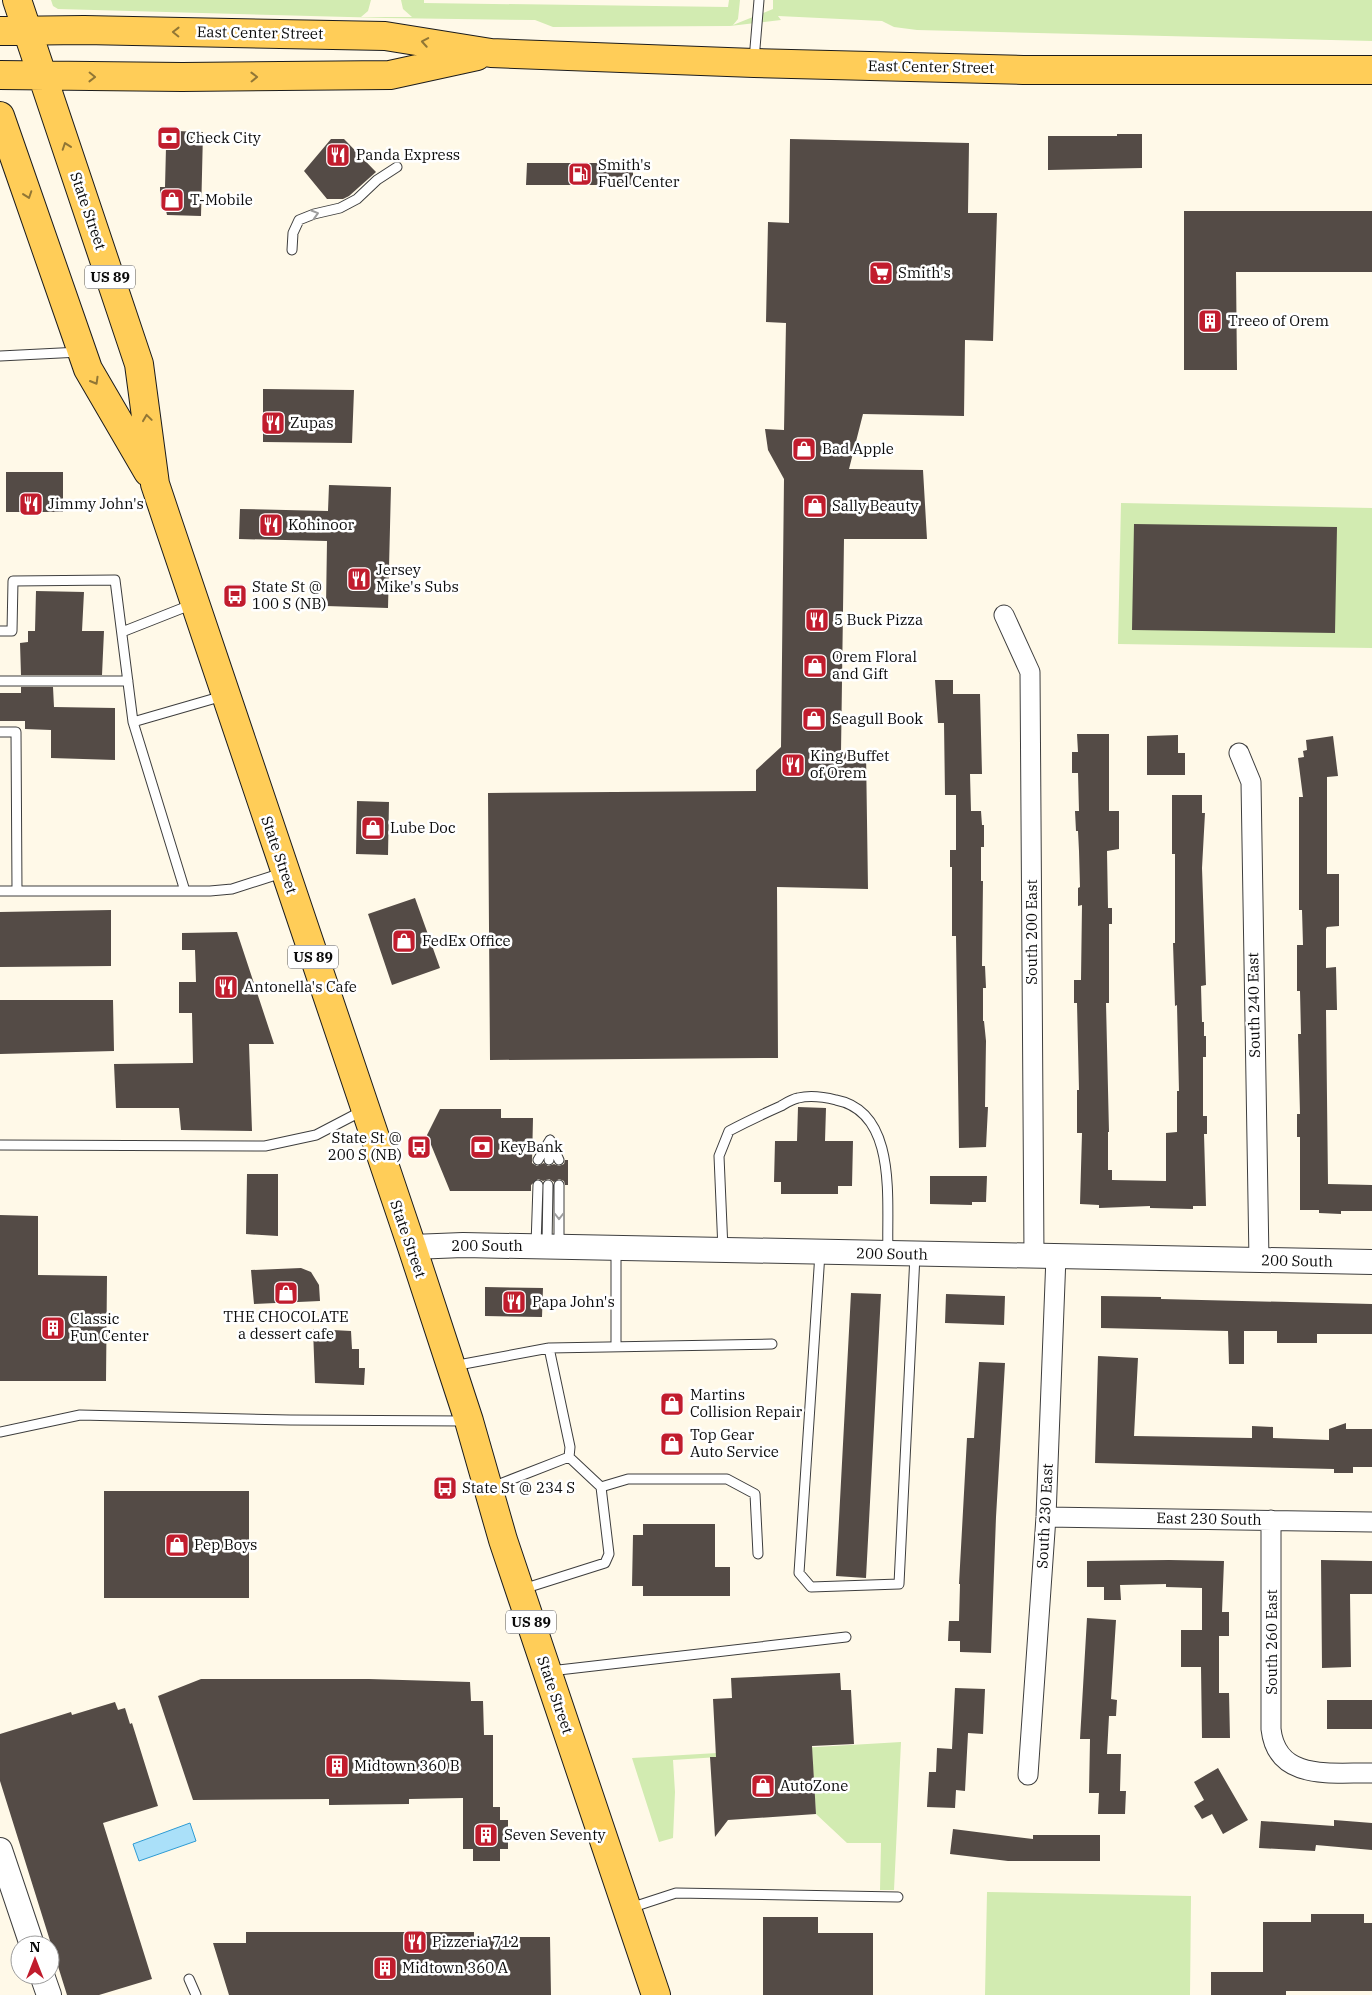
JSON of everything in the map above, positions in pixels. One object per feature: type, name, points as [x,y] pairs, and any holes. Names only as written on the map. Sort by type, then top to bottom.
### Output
[{"type":"main road","name":"State Street","points":[[17,0],[139,364],[156,484],[284,872],[412,1247],[520,1590],[656,1995]]},
{"type":"main road","name":"East Center Street","points":[[0,31],[84,30],[385,36],[491,53],[1023,70],[1372,70]]},
{"type":"main road","name":"East Center Street","points":[[0,75],[182,77],[390,75],[491,53]]},
{"type":"main road","name":"State Street","points":[[0,116],[88,369],[156,484]]},
{"type":"street","name":"South 200 East","points":[[1004,615],[1030,672],[1045,1255]]},
{"type":"street","name":"South 240 East","points":[[1239,752],[1251,782],[1259,1260]]},
{"type":"street","name":"200 South","points":[[412,1247],[463,1245],[1372,1262]]},
{"type":"street","name":"South 230 East","points":[[1028,1775],[1046,1517],[1045,1255]]},
{"type":"street","name":"East 230 South","points":[[1046,1517],[1372,1522]]},
{"type":"street","name":"South 260 East","points":[[1271,1520],[1271,1729],[1275,1746],[1285,1761],[1292,1766],[1309,1772],[1372,1773]]},
{"type":"street","points":[[0,1850],[29,1935]]},
{"type":"lane","points":[[754,62],[759,0]]},
{"type":"lane","points":[[292,250],[293,233],[299,220],[314,214],[340,208],[357,199],[377,180],[397,167]]},
{"type":"lane","points":[[0,356],[82,352]]},
{"type":"lane","points":[[0,631],[12,631],[13,581],[115,580],[133,722],[185,891]]},
{"type":"lane","points":[[122,632],[195,603]]},
{"type":"lane","points":[[0,681],[128,681]]},
{"type":"lane","points":[[133,722],[226,696]]},
{"type":"lane","points":[[0,732],[16,732],[17,890]]},
{"type":"lane","points":[[0,891],[210,891],[232,889],[284,872]]},
{"type":"lane","points":[[723,1250],[719,1156],[729,1131],[798,1098],[820,1097],[849,1102],[865,1113],[880,1139],[889,1202],[887,1230],[889,1254]]},
{"type":"lane","points":[[0,1145],[265,1146],[316,1135],[365,1110]]},
{"type":"lane","points":[[538,1160],[550,1140]]},
{"type":"lane","points":[[550,1140],[559,1160]]},
{"type":"lane","points":[[549,1160],[550,1140]]},
{"type":"lane","points":[[538,1185],[547,1247]]},
{"type":"lane","points":[[547,1247],[548,1185]]},
{"type":"lane","points":[[547,1247],[559,1185]]},
{"type":"lane","points":[[616,1248],[616,1347]]},
{"type":"lane","points":[[820,1252],[800,1573],[811,1587],[899,1584],[915,1254]]},
{"type":"lane","points":[[451,1366],[549,1348],[772,1344]]},
{"type":"lane","points":[[549,1348],[570,1447],[569,1457]]},
{"type":"lane","points":[[0,1432],[80,1415],[290,1420],[468,1421]]},
{"type":"lane","points":[[520,1590],[605,1563],[609,1554],[601,1487],[569,1457]]},
{"type":"lane","points":[[488,1489],[569,1457]]},
{"type":"lane","points":[[601,1487],[628,1479],[727,1479],[755,1494],[758,1554]]},
{"type":"lane","points":[[547,1672],[846,1637]]},
{"type":"lane","points":[[628,1909],[676,1893],[898,1897]]},
{"type":"lane","points":[[189,1979],[196,1995]]},
{"type":"green space","points":[[51,0],[371,0],[368,11],[361,17],[412,17],[403,9],[401,0],[424,0],[424,3],[728,7],[729,0],[740,0],[738,19],[733,25],[773,9],[773,0],[1372,0],[1372,41],[917,30],[894,27],[882,21],[778,16],[781,20],[730,26],[553,27],[535,20],[386,18],[58,9],[53,6]]},
{"type":"green space","points":[[1121,503],[1372,508],[1372,648],[1118,644]]},
{"type":"green space","points":[[901,1742],[894,1890],[880,1890],[881,1843],[847,1843],[816,1814],[812,1751],[673,1760],[675,1792],[673,1838],[659,1842],[632,1758]]},
{"type":"green space","points":[[987,1892],[1191,1896],[1190,1995],[985,1995]]},
{"type":"water","points":[[190,1823],[196,1841],[139,1861],[133,1844]]},
{"type":"building","points":[[159,128],[178,128],[177,131],[203,132],[201,216],[167,215],[165,206],[160,206],[160,187],[165,187],[166,147],[158,147]]},
{"type":"building","points":[[1117,134],[1142,134],[1142,168],[1048,170],[1048,136],[1117,136]]},
{"type":"building","name":"Panda Express","points":[[331,139],[344,139],[376,172],[343,199],[327,199],[304,171]]},
{"type":"building","points":[[790,139],[969,143],[968,213],[997,213],[993,341],[965,340],[964,416],[863,414],[849,469],[923,470],[927,539],[844,539],[841,752],[866,752],[868,889],[777,887],[778,1058],[490,1060],[488,793],[756,791],[756,770],[781,747],[784,479],[768,450],[765,429],[784,430],[786,323],[766,322],[768,222],[789,223]]},
{"type":"building","name":"Smith's Fuel Center","points":[[527,163],[633,163],[633,185],[526,185]]},
{"type":"building","name":"Treeo of Orem","points":[[1184,211],[1372,211],[1372,272],[1236,272],[1237,370],[1184,370]]},
{"type":"building","points":[[263,389],[354,390],[352,443],[263,442]]},
{"type":"building","points":[[6,472],[63,472],[63,512],[6,512]]},
{"type":"building","points":[[329,485],[391,487],[388,608],[326,606],[327,541],[239,539],[240,509],[328,511]]},
{"type":"building","points":[[1134,524],[1337,527],[1335,633],[1132,630]]},
{"type":"building","points":[[36,591],[84,592],[82,631],[104,631],[102,675],[21,675],[20,643],[28,642],[28,631],[35,631]]},
{"type":"building","points":[[935,680],[953,680],[953,694],[980,694],[982,774],[970,774],[971,811],[981,811],[982,825],[984,825],[984,847],[981,847],[981,881],[983,881],[982,966],[985,966],[986,988],[983,988],[983,1021],[986,1041],[985,1107],[988,1107],[986,1147],[959,1148],[956,936],[952,936],[952,867],[950,867],[950,850],[956,850],[956,795],[945,795],[944,723],[938,723]]},
{"type":"building","points":[[21,687],[53,687],[54,707],[115,708],[115,760],[51,758],[51,730],[25,729],[25,721],[0,721],[0,693],[21,693]]},
{"type":"building","points":[[1077,734],[1109,734],[1109,811],[1119,811],[1119,849],[1107,851],[1108,908],[1112,908],[1112,924],[1109,924],[1109,1003],[1106,1003],[1108,1170],[1112,1170],[1112,1180],[1166,1181],[1166,1133],[1177,1132],[1177,1091],[1179,1091],[1173,943],[1175,943],[1175,854],[1172,854],[1172,795],[1202,795],[1202,813],[1205,813],[1202,868],[1206,985],[1201,986],[1202,1022],[1204,1022],[1204,1036],[1206,1036],[1206,1057],[1203,1057],[1203,1116],[1207,1116],[1207,1134],[1204,1134],[1206,1206],[1193,1206],[1193,1209],[1150,1208],[1150,1206],[1099,1208],[1099,1205],[1080,1204],[1082,1133],[1077,1133],[1077,1090],[1079,1090],[1077,1003],[1074,1003],[1074,980],[1081,980],[1082,905],[1078,906],[1078,888],[1080,887],[1079,851],[1075,811],[1079,811],[1078,773],[1072,773],[1072,752],[1078,752]]},
{"type":"building","points":[[1178,735],[1178,753],[1185,753],[1185,775],[1147,775],[1147,736]]},
{"type":"building","points":[[1333,736],[1338,776],[1327,777],[1327,874],[1339,874],[1339,926],[1327,927],[1326,929],[1326,968],[1336,967],[1337,1010],[1326,1010],[1328,1184],[1372,1185],[1372,1211],[1341,1211],[1341,1214],[1319,1213],[1319,1210],[1300,1210],[1300,1137],[1297,1137],[1297,1114],[1300,1114],[1298,1034],[1301,1034],[1300,991],[1297,991],[1297,945],[1303,945],[1302,910],[1299,910],[1299,797],[1303,797],[1298,758],[1304,757],[1303,751],[1307,750],[1306,740]]},
{"type":"building","name":"Lube Doc","points":[[357,801],[389,802],[388,855],[356,854]]},
{"type":"building","name":"FedEx Office","points":[[415,898],[440,968],[392,985],[368,914]]},
{"type":"building","points":[[111,910],[111,966],[0,967],[0,912]]},
{"type":"building","points":[[237,932],[274,1044],[249,1044],[252,1131],[181,1130],[179,1108],[116,1108],[114,1064],[193,1063],[192,1013],[179,1013],[179,982],[196,982],[195,950],[182,950],[182,933]]},
{"type":"building","points":[[0,1000],[113,1000],[114,1051],[0,1054]]},
{"type":"building","points":[[798,1107],[826,1108],[825,1141],[853,1141],[852,1186],[838,1186],[838,1194],[781,1194],[781,1182],[774,1182],[775,1141],[797,1141]]},
{"type":"building","name":"KeyBank","points":[[440,1109],[501,1109],[501,1118],[533,1118],[532,1163],[537,1166],[544,1163],[548,1166],[554,1164],[559,1166],[564,1164],[565,1160],[568,1160],[568,1185],[565,1185],[564,1181],[559,1179],[554,1182],[549,1179],[543,1181],[538,1179],[531,1185],[531,1191],[450,1191],[427,1135]]},
{"type":"building","points":[[247,1174],[278,1174],[278,1236],[246,1234]]},
{"type":"building","points":[[930,1176],[987,1176],[986,1202],[972,1202],[972,1205],[930,1204]]},
{"type":"building","name":"Classic Fun Center","points":[[0,1215],[38,1216],[38,1275],[107,1276],[106,1381],[0,1381]]},
{"type":"building","name":"THE CHOCOLATE a dessert cafe","points":[[301,1268],[311,1272],[319,1285],[320,1301],[254,1304],[251,1270]]},
{"type":"building","name":"Papa John's","points":[[485,1287],[543,1288],[542,1317],[485,1316]]},
{"type":"building","points":[[851,1293],[881,1294],[866,1578],[836,1576]]},
{"type":"building","points":[[946,1294],[1005,1296],[1004,1325],[945,1323]]},
{"type":"building","points":[[1101,1296],[1372,1304],[1372,1334],[1317,1334],[1317,1343],[1277,1343],[1277,1331],[1244,1331],[1244,1364],[1229,1364],[1228,1331],[1101,1328]]},
{"type":"building","points":[[313,1329],[351,1331],[352,1349],[359,1349],[359,1368],[365,1368],[364,1385],[315,1383]]},
{"type":"building","points":[[1098,1356],[1138,1358],[1134,1436],[1252,1438],[1252,1426],[1273,1427],[1273,1438],[1329,1440],[1329,1429],[1346,1423],[1346,1429],[1372,1429],[1372,1467],[1353,1467],[1353,1473],[1334,1473],[1334,1469],[1095,1463]]},
{"type":"building","points":[[979,1362],[1005,1363],[996,1517],[991,1653],[960,1652],[960,1641],[948,1641],[949,1621],[959,1621],[959,1584],[967,1438],[974,1438]]},
{"type":"building","name":"Pep Boys","points":[[104,1491],[249,1491],[249,1598],[104,1598]]},
{"type":"building","points":[[643,1524],[715,1524],[715,1567],[730,1567],[730,1596],[643,1596],[643,1586],[632,1586],[633,1535],[643,1535]]},
{"type":"building","points":[[1321,1560],[1372,1561],[1372,1594],[1350,1594],[1351,1667],[1322,1668]]},
{"type":"building","points":[[1087,1561],[1224,1561],[1222,1612],[1229,1612],[1229,1636],[1219,1636],[1219,1693],[1229,1693],[1230,1738],[1202,1738],[1201,1667],[1181,1667],[1181,1630],[1202,1630],[1202,1588],[1166,1587],[1166,1584],[1120,1585],[1121,1600],[1104,1600],[1104,1587],[1087,1587]]},
{"type":"building","points":[[1087,1618],[1116,1620],[1111,1699],[1117,1700],[1116,1716],[1109,1716],[1107,1754],[1121,1754],[1120,1791],[1126,1791],[1125,1814],[1098,1814],[1099,1793],[1089,1793],[1090,1739],[1080,1739]]},
{"type":"building","points":[[840,1673],[841,1690],[851,1690],[854,1744],[812,1746],[816,1814],[728,1820],[715,1837],[710,1757],[716,1757],[713,1699],[732,1698],[731,1678]]},
{"type":"building","name":"Midtown 360 B","points":[[201,1679],[369,1679],[470,1682],[471,1701],[483,1701],[484,1735],[493,1735],[493,1807],[500,1807],[500,1820],[508,1820],[508,1849],[500,1849],[500,1861],[473,1861],[473,1849],[463,1849],[463,1798],[409,1799],[409,1804],[329,1805],[329,1799],[193,1800],[158,1696]]},
{"type":"building","points":[[955,1688],[985,1689],[983,1734],[968,1733],[965,1791],[956,1790],[955,1808],[927,1807],[929,1772],[936,1772],[937,1748],[952,1749]]},
{"type":"building","points":[[1327,1700],[1372,1700],[1372,1729],[1327,1729]]},
{"type":"building","points":[[115,1702],[118,1710],[125,1708],[130,1724],[132,1723],[158,1806],[103,1823],[152,1979],[99,1995],[67,1995],[60,1973],[60,1935],[48,1935],[0,1781],[0,1734],[71,1712],[72,1715]]},
{"type":"building","points":[[1218,1768],[1248,1820],[1223,1834],[1212,1814],[1202,1819],[1194,1806],[1204,1800],[1194,1782]]},
{"type":"building","points":[[1334,1820],[1372,1823],[1372,1850],[1316,1845],[1315,1851],[1259,1848],[1261,1821],[1334,1826]]},
{"type":"building","points":[[953,1829],[1033,1839],[1033,1835],[1100,1835],[1100,1861],[1008,1861],[950,1854]]},
{"type":"building","points":[[1311,1914],[1364,1914],[1364,1923],[1372,1923],[1372,1991],[1286,1991],[1286,1995],[1211,1995],[1211,1972],[1263,1972],[1263,1922],[1311,1922]]},
{"type":"building","points":[[763,1917],[818,1917],[818,1933],[873,1933],[873,1995],[763,1995]]},
{"type":"building","name":"Midtown 360 A","points":[[246,1932],[474,1932],[474,1937],[550,1937],[551,1995],[229,1995],[213,1943],[246,1943]]},
{"type":"place","name":"Check City","points":[[169,138]]},
{"type":"place","name":"Panda Express","points":[[338,155]]},
{"type":"place","name":"Smith's Fuel Center","points":[[580,174]]},
{"type":"place","name":"T-Mobile","points":[[172,200]]},
{"type":"place","name":"Smith's","points":[[881,273]]},
{"type":"place","name":"Treeo of Orem","points":[[1210,321]]},
{"type":"place","name":"Zupas","points":[[273,423]]},
{"type":"place","name":"Bad Apple","points":[[804,449]]},
{"type":"place","name":"Jimmy John's","points":[[31,504]]},
{"type":"place","name":"Sally Beauty","points":[[815,506]]},
{"type":"place","name":"Kohinoor","points":[[271,525]]},
{"type":"place","name":"Jersey Mike's Subs","points":[[359,579]]},
{"type":"place","name":"State St @ 100 S (NB)","points":[[235,596]]},
{"type":"place","name":"5 Buck Pizza","points":[[817,620]]},
{"type":"place","name":"Orem Floral and Gift","points":[[815,666]]},
{"type":"place","name":"Seagull Book","points":[[814,719]]},
{"type":"place","name":"King Buffet of Orem","points":[[793,765]]},
{"type":"place","name":"Lube Doc","points":[[373,828]]},
{"type":"place","name":"FedEx Office","points":[[404,941]]},
{"type":"place","name":"Antonella's Cafe","points":[[226,987]]},
{"type":"place","name":"State St @ 200 S (NB)","points":[[419,1147]]},
{"type":"place","name":"KeyBank","points":[[482,1147]]},
{"type":"place","name":"THE CHOCOLATE a dessert cafe","points":[[286,1293]]},
{"type":"place","name":"Papa John's","points":[[514,1302]]},
{"type":"place","name":"Classic Fun Center","points":[[53,1328]]},
{"type":"place","name":"Martins Collision Repair","points":[[672,1404]]},
{"type":"place","name":"Top Gear Auto Service","points":[[672,1444]]},
{"type":"place","name":"State St @ 234 S","points":[[445,1488]]},
{"type":"place","name":"Pep Boys","points":[[177,1545]]},
{"type":"place","name":"Midtown 360 B","points":[[337,1766]]},
{"type":"place","name":"AutoZone","points":[[763,1786]]},
{"type":"place","name":"Seven Seventy","points":[[486,1835]]},
{"type":"place","name":"Pizzeria 712","points":[[415,1942]]},
{"type":"place","name":"Midtown 360 A","points":[[385,1968]]}]
